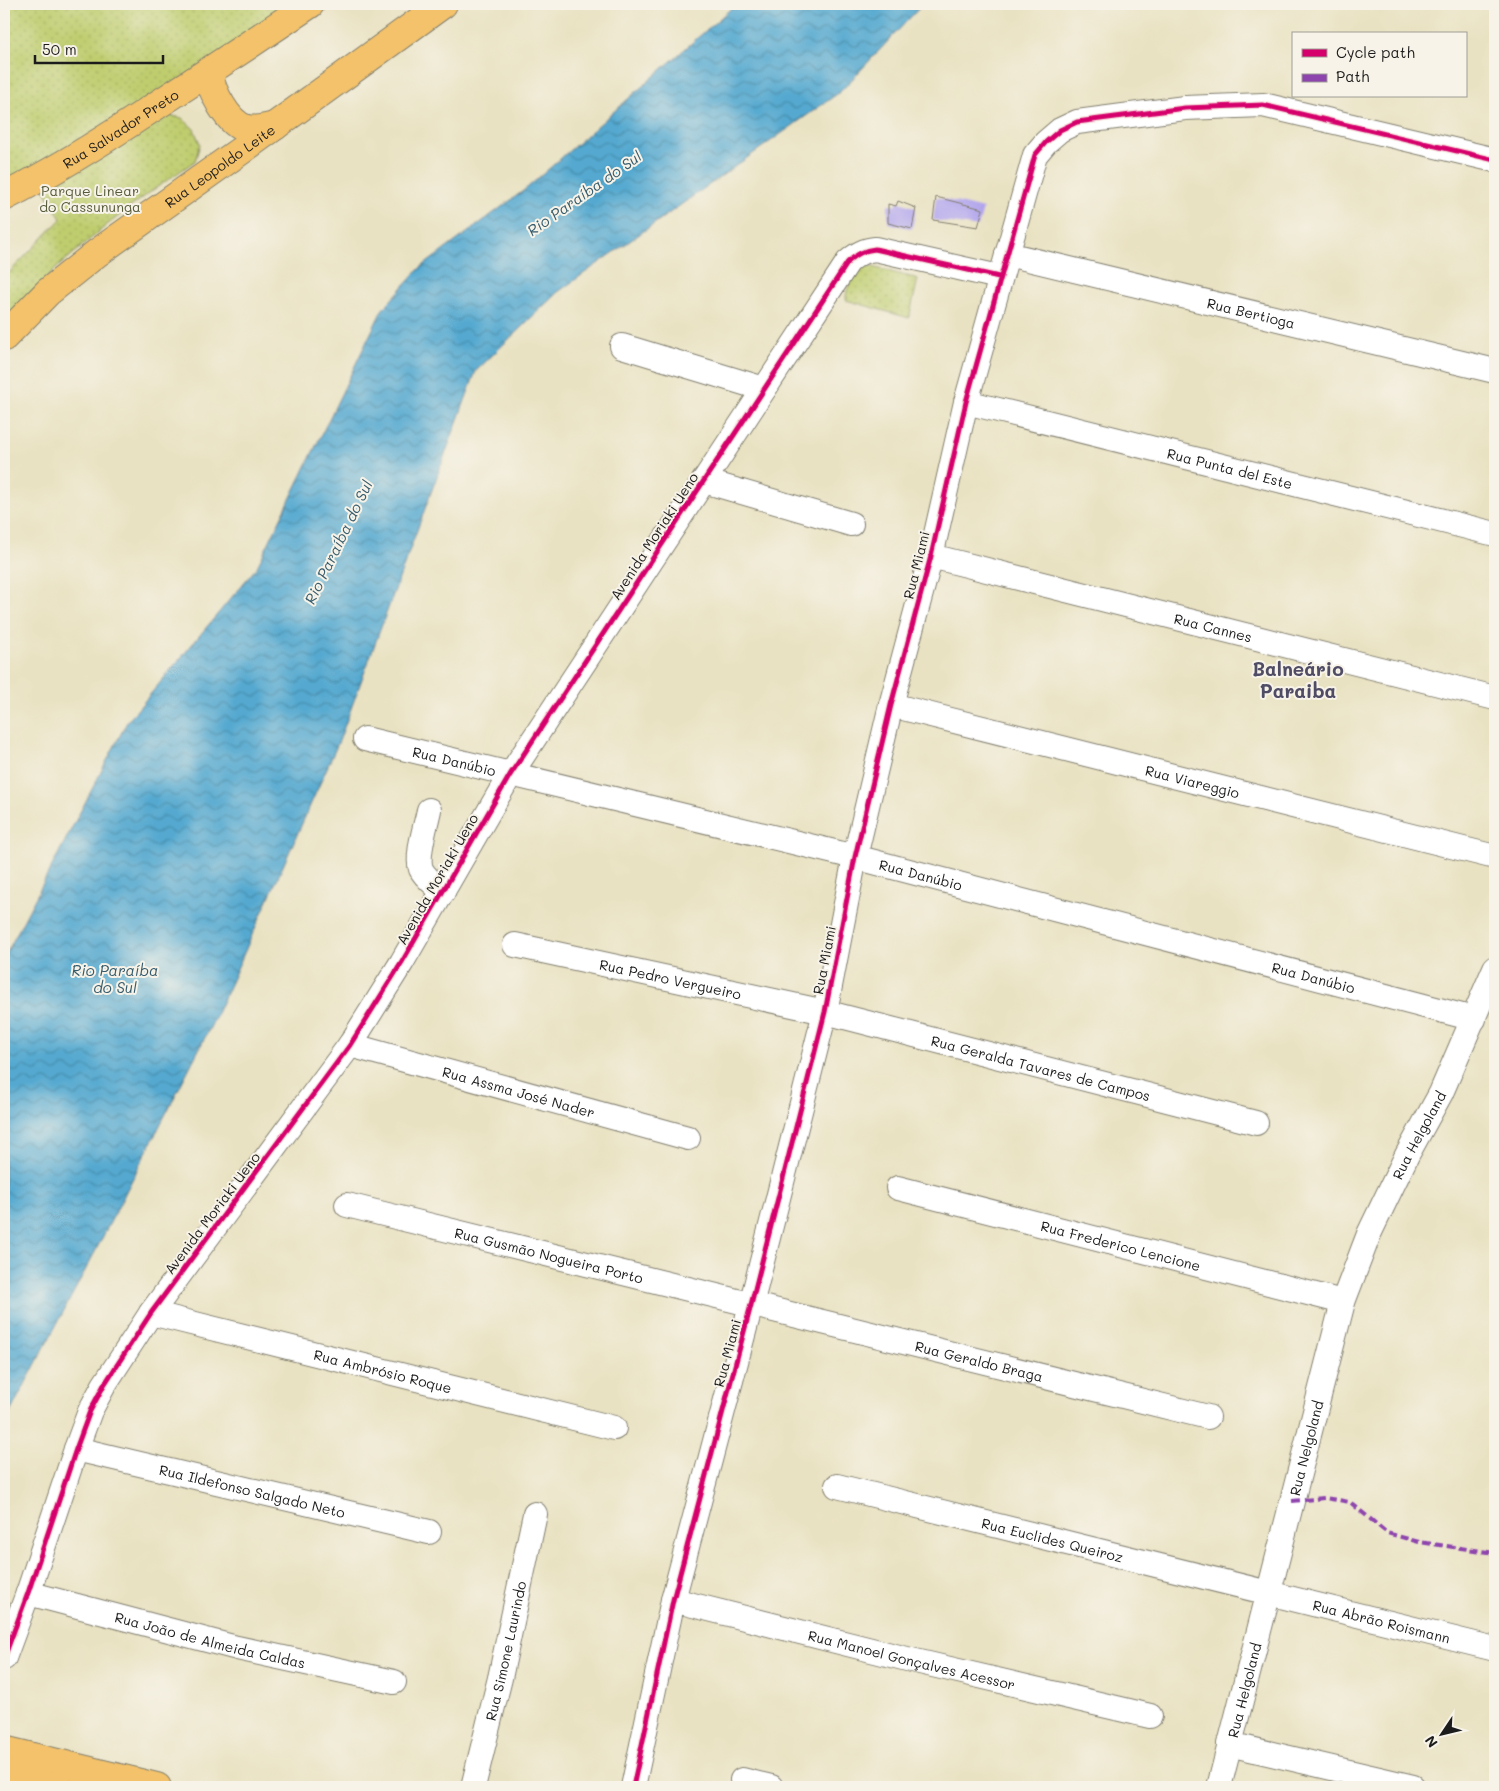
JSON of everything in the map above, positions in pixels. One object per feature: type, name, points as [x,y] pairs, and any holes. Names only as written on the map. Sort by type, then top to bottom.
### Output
[{"type":"main road","name":"Rua Salvador Preto","points":[[4,197],[41,179],[81,155],[199,79],[310,4]]},
{"type":"main road","name":"Rua Leopoldo Leite","points":[[4,337],[48,292],[238,143],[246,129],[256,130],[275,126],[443,4]]},
{"type":"main road","points":[[199,79],[211,85],[238,143]]},
{"type":"main road","points":[[4,1750],[157,1787]]},
{"type":"main road","points":[[4,1774],[58,1787]]},
{"type":"street","name":"Rua Miami","points":[[633,1787],[673,1600],[751,1305],[825,1012],[855,857],[891,705],[931,556],[966,402],[999,278],[1035,155],[1060,130],[1077,122],[1185,108],[1263,105],[1495,160]]},
{"type":"street","name":"Avenida Moriaki Ueno","points":[[4,1658],[28,1593],[76,1449],[90,1411],[104,1385],[151,1313],[350,1045],[402,962],[510,775],[848,262],[856,255],[875,248],[999,278]]},
{"type":"street","name":"Rua Bertioga","points":[[1007,254],[1495,371]]},
{"type":"street","points":[[622,346],[764,389]]},
{"type":"street","name":"Rua Punta del Este","points":[[966,402],[1495,534]]},
{"type":"street","points":[[704,481],[851,524]]},
{"type":"street","name":"Rua Cannes","points":[[931,556],[1495,698]]},
{"type":"street","name":"Rua Viareggio","points":[[891,705],[1495,857]]},
{"type":"street","name":"Rua Danúbio","points":[[365,739],[855,857],[1474,1019]]},
{"type":"street","points":[[429,810],[420,858],[421,868],[425,876],[443,892]]},
{"type":"street","name":"Rua Pedro Vergueiro","points":[[515,944],[825,1012]]},
{"type":"street","name":"Rua Helgoland","points":[[1344,1302],[1370,1234],[1407,1155],[1442,1093],[1495,968]]},
{"type":"street","name":"Rua Geralda Tavares de Campos","points":[[825,1012],[1256,1123]]},
{"type":"street","name":"Rua Assma José Nader","points":[[350,1045],[688,1138]]},
{"type":"street","name":"Rua Frederico Lencione","points":[[898,1188],[1344,1302]]},
{"type":"street","name":"Rua Gusmão Nogueira Porto","points":[[347,1205],[751,1305]]},
{"type":"street","name":"Rua Nelgoland","points":[[1268,1593],[1344,1302]]},
{"type":"street","name":"Rua Geraldo Braga","points":[[751,1305],[1208,1417]]},
{"type":"street","name":"Rua Ambrósio Roque","points":[[151,1313],[614,1428]]},
{"type":"street","name":"Rua Ildefonso Salgado Neto","points":[[76,1449],[429,1532]]},
{"type":"street","name":"Rua Euclides Queiroz","points":[[837,1486],[1268,1593]]},
{"type":"street","name":"Rua Simone Laurindo","points":[[473,1787],[500,1678],[535,1514]]},
{"type":"street","name":"Rua João de Almeida Caldas","points":[[28,1593],[237,1648],[394,1682]]},
{"type":"street","name":"Rua Helgoland","points":[[1220,1787],[1229,1744],[1268,1593]]},
{"type":"street","name":"Rua Abrão Roismann","points":[[1268,1593],[1495,1650]]},
{"type":"street","name":"Rua Manoel Gonçalves Acessor","points":[[673,1600],[907,1659],[1150,1716]]},
{"type":"street","points":[[1229,1744],[1412,1787]]},
{"type":"street","points":[[742,1780],[771,1787]]},
{"type":"green space","points":[[4,4],[305,4],[67,148],[4,183]]},
{"type":"green space","name":"Parque Linear do Cassununga","points":[[162,114],[182,118],[194,129],[200,144],[195,161],[108,224],[61,264],[4,320],[4,278],[61,219],[44,189]]},
{"type":"green space","points":[[865,265],[918,279],[909,318],[846,300],[849,285]]},
{"type":"water","name":"Rio Paraíba do Sul","points":[[736,4],[923,4],[840,92],[558,292],[476,371],[339,741],[215,1018],[4,1424],[4,958],[127,722],[257,567],[382,310],[420,268],[527,188]]},
{"type":"building","points":[[936,197],[983,209],[978,227],[933,220]]},
{"type":"building","points":[[898,201],[916,208],[912,229],[888,223],[888,204],[896,206]]},
{"type":"marked path","points":[[1292,1501],[1325,1498],[1350,1502],[1387,1533],[1419,1542],[1495,1553]]},
{"type":"cycle path","points":[[633,1787],[673,1600],[751,1305],[825,1012],[855,857],[891,705],[931,556],[966,402],[1035,155],[1060,130],[1077,122],[1185,108],[1263,105],[1495,160]]},
{"type":"cycle path","points":[[4,1658],[28,1593],[76,1449],[90,1411],[104,1385],[151,1313],[350,1045],[402,962],[510,775],[848,262],[867,250],[875,249],[999,277]]},
{"type":"district","name":"Balneário Paraiba","points":[[1298,679]]}]
